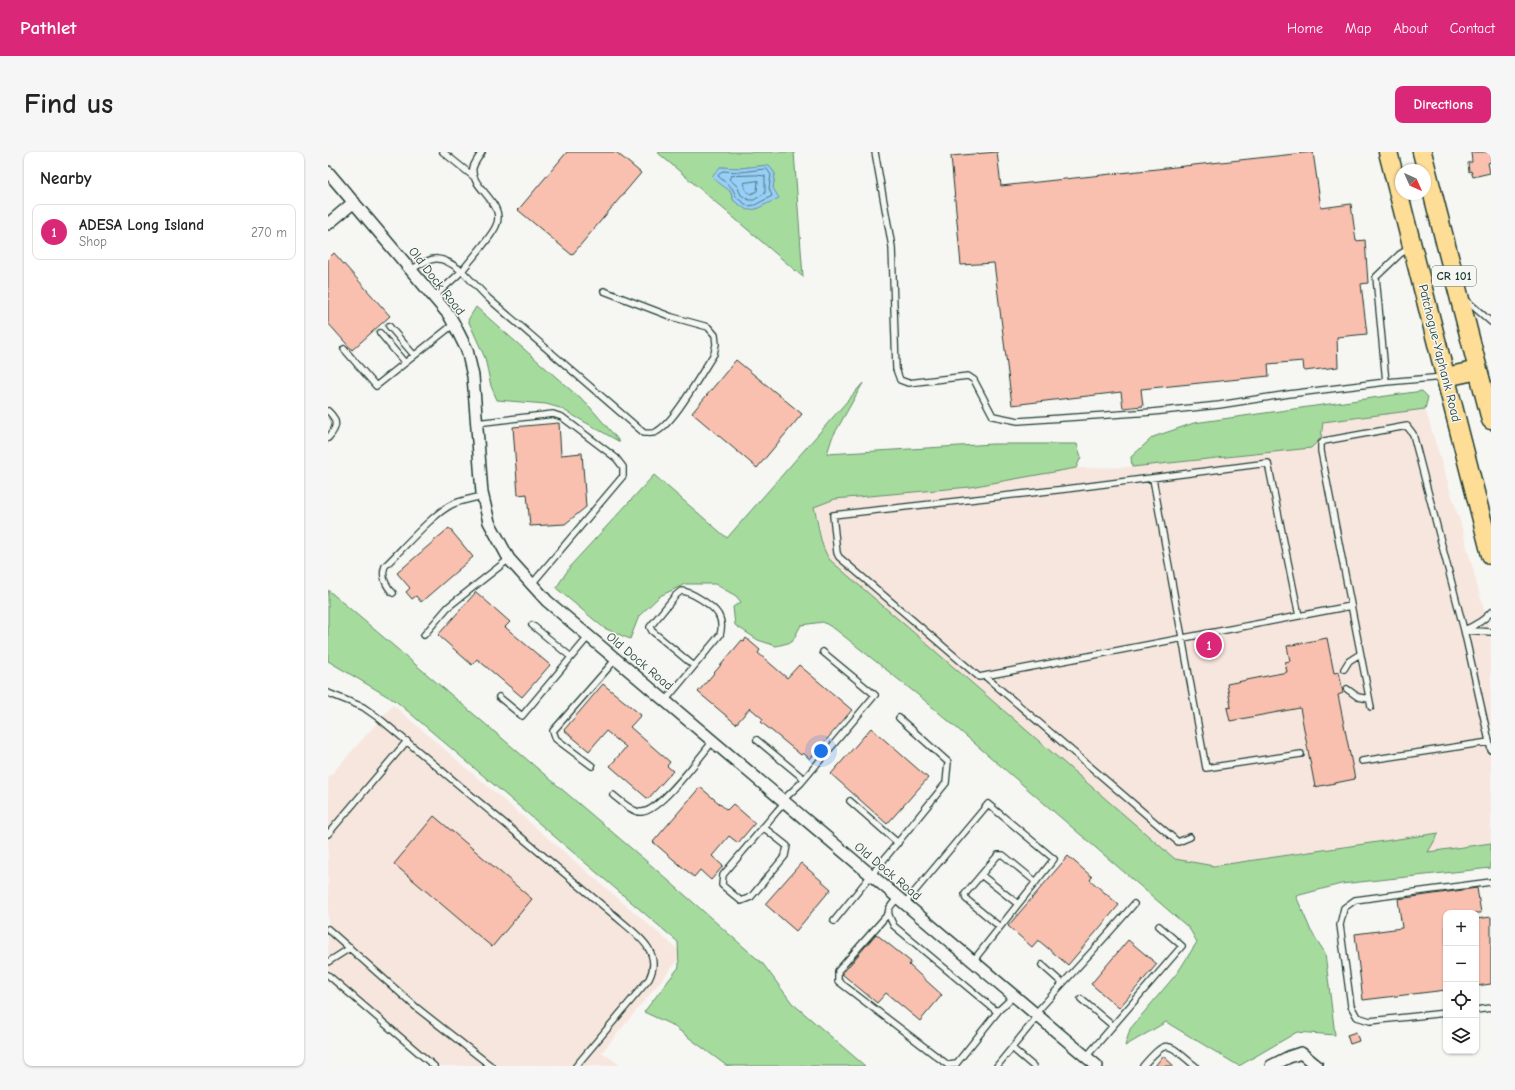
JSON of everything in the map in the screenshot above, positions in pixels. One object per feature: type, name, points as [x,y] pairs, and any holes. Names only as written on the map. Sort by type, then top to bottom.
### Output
[{"type":"main road","name":"Patchogue-Yaphank Road","points":[[1388,152],[1491,555]]},
{"type":"main road","name":"CR 101","points":[[1422,152],[1491,420]]},
{"type":"main road","points":[[1446,377],[1478,370]]},
{"type":"street","name":"Old Dock Road","points":[[328,172],[434,297],[454,324],[467,350],[473,376],[483,496],[489,522],[509,559],[531,585],[616,659],[1097,1066]]},
{"type":"street","points":[[328,224],[354,202]]},
{"type":"street","points":[[1271,1066],[1301,1053],[1318,1066]]},
{"type":"lane","points":[[434,297],[462,271],[497,226],[498,221],[493,202],[474,177],[443,152]]},
{"type":"lane","points":[[474,177],[473,169],[482,152]]},
{"type":"lane","points":[[875,152],[892,247],[896,369],[900,380],[908,382],[968,376],[974,380],[993,416],[1018,421],[1197,407],[1386,382],[1446,377]]},
{"type":"lane","points":[[1386,382],[1376,277],[1400,254],[1412,247]]},
{"type":"lane","points":[[411,270],[430,259],[442,258],[462,271],[488,298],[639,429],[644,433],[655,433],[664,427],[679,407],[714,354],[716,344],[715,335],[708,327],[672,317],[604,291]]},
{"type":"lane","points":[[1459,294],[1491,322]]},
{"type":"lane","points":[[344,348],[376,386],[454,324]]},
{"type":"lane","points":[[389,326],[414,355]]},
{"type":"lane","points":[[380,333],[405,363]]},
{"type":"lane","points":[[328,411],[335,417],[336,421],[335,429],[328,438]]},
{"type":"lane","points":[[476,423],[552,414],[562,417],[616,458],[623,467],[623,476],[531,585]]},
{"type":"lane","points":[[1370,707],[1321,451],[1321,444],[1324,441],[1408,426],[1413,434],[1464,630],[1491,750]]},
{"type":"lane","points":[[1299,616],[1268,463],[1153,478],[833,515],[837,553],[839,557],[979,677],[986,677],[1351,606]]},
{"type":"lane","points":[[1153,478],[1206,768],[1301,754]]},
{"type":"lane","points":[[393,593],[388,588],[384,579],[385,566],[437,515],[452,504],[466,499],[483,496]]},
{"type":"lane","points":[[424,634],[448,607],[509,559]]},
{"type":"lane","points":[[665,700],[694,666],[720,635],[721,623],[717,613],[690,593],[681,591],[650,627],[652,632],[694,666]]},
{"type":"lane","points":[[1464,630],[1475,626],[1486,618],[1491,612]]},
{"type":"lane","points":[[532,625],[571,657]]},
{"type":"lane","points":[[1464,630],[1491,632]]},
{"type":"lane","points":[[499,697],[522,716],[589,636]]},
{"type":"lane","points":[[763,827],[787,846],[785,856],[751,897],[741,901],[722,885],[723,875],[784,801],[875,695],[823,652]]},
{"type":"lane","points":[[1344,669],[1349,661],[1360,654]]},
{"type":"lane","points":[[592,766],[556,739],[553,731],[616,659]]},
{"type":"lane","points":[[986,677],[1178,842],[1190,837]]},
{"type":"lane","points":[[1347,689],[1358,698],[1369,699]]},
{"type":"lane","points":[[328,694],[363,707],[380,719],[614,915],[650,948],[654,959],[654,969],[649,979],[576,1066]]},
{"type":"lane","points":[[834,921],[946,783],[948,762],[899,718]]},
{"type":"lane","points":[[757,740],[804,779]]},
{"type":"lane","points":[[328,834],[407,741]]},
{"type":"lane","points":[[613,796],[636,812],[651,809],[670,792],[713,741]]},
{"type":"lane","points":[[1362,761],[1489,742]]},
{"type":"lane","points":[[850,801],[898,843]]},
{"type":"lane","points":[[973,961],[1054,859],[988,804],[902,900],[889,908],[888,914],[838,971],[838,981],[948,1065],[956,1064],[999,1010],[1014,996]]},
{"type":"lane","points":[[1000,927],[966,899],[966,894],[982,874],[998,855],[1003,855],[1036,882]]},
{"type":"lane","points":[[982,874],[1018,904]]},
{"type":"lane","points":[[1443,1013],[1370,1021],[1357,1017],[1351,1006],[1340,925],[1344,908],[1355,900],[1491,882]]},
{"type":"lane","points":[[997,1066],[1062,983],[1105,938],[1134,904]]},
{"type":"lane","points":[[888,914],[894,926],[995,1010],[999,1010]]},
{"type":"lane","points":[[1086,1057],[1182,946],[1159,926]]},
{"type":"lane","points":[[328,929],[417,1008],[491,1066]]},
{"type":"lane","points":[[328,962],[350,948]]},
{"type":"lane","points":[[1042,965],[1062,983]]},
{"type":"lane","points":[[328,975],[434,1066]]},
{"type":"lane","points":[[1081,999],[1113,1026]]},
{"type":"lane","points":[[1479,1010],[1491,1008]]},
{"type":"lane","points":[[1144,1066],[1157,1050],[1164,1046],[1170,1046],[1195,1066]]},
{"type":"lane","points":[[1012,1048],[1033,1066]]},
{"type":"shaded area","points":[[1425,409],[1461,525],[1491,636],[1491,843],[1428,852],[1438,833],[1214,866],[1175,859],[829,560],[823,551],[818,517],[814,507],[835,499],[970,487],[1076,468],[1132,467],[1310,448],[1321,438],[1323,422]]},
{"type":"shaded area","points":[[393,705],[683,954],[602,1052],[621,1066],[433,1066],[328,982],[328,778]]},
{"type":"green space","points":[[657,152],[794,152],[803,277]],"holes":[[[769,165],[775,174],[771,201],[756,209],[734,201],[720,167],[740,168]]]},
{"type":"green space","points":[[476,307],[589,406],[620,442],[560,408],[546,404],[497,400],[491,386],[485,358],[468,320]]},
{"type":"green space","points":[[863,383],[832,438],[827,454],[993,444],[1077,444],[1081,457],[1076,468],[970,487],[835,499],[814,507],[820,534],[826,554],[830,560],[1175,859],[1214,866],[1439,833],[1428,852],[1491,843],[1491,868],[1341,884],[1296,896],[1311,931],[1325,953],[1335,1035],[1297,1032],[1239,1066],[1166,1022],[1125,1046],[1130,1029],[1178,972],[1197,942],[1189,928],[923,699],[835,629],[823,622],[801,625],[792,642],[776,646],[758,640],[735,625],[733,607],[741,602],[736,596],[715,584],[685,584],[660,596],[639,616],[630,639],[604,628],[556,588],[572,564],[654,475],[727,538]]},
{"type":"green space","points":[[1422,391],[1428,397],[1425,409],[1323,422],[1321,438],[1311,448],[1132,467],[1131,457],[1153,437],[1194,423]]},
{"type":"green space","points":[[328,590],[652,866],[763,964],[792,1003],[865,1066],[727,1066],[672,1025],[644,1012],[679,967],[678,942],[397,702],[328,661]]},
{"type":"water","points":[[769,165],[775,174],[773,188],[779,198],[756,209],[747,210],[734,201],[730,191],[712,176],[720,167],[740,168]]},
{"type":"building","points":[[567,152],[616,152],[641,173],[572,255],[518,210]]},
{"type":"building","points":[[997,152],[1001,186],[1313,152],[1321,208],[1351,204],[1356,241],[1365,240],[1368,283],[1361,284],[1367,334],[1337,337],[1338,367],[1304,371],[1303,361],[1268,364],[1269,376],[1141,389],[1143,406],[1123,408],[1121,392],[1012,405],[994,263],[961,265],[951,156]]},
{"type":"building","points":[[1471,152],[1491,152],[1491,162],[1488,163],[1490,173],[1473,177],[1471,171],[1469,172],[1468,163],[1472,162]]},
{"type":"building","points":[[334,253],[390,316],[352,350],[328,323],[328,259]]},
{"type":"building","points":[[736,360],[802,414],[757,468],[692,413]]},
{"type":"building","points":[[559,423],[561,455],[582,453],[586,507],[565,524],[530,526],[527,494],[518,495],[513,427]]},
{"type":"building","points":[[449,528],[473,557],[421,602],[416,596],[412,599],[406,592],[410,588],[397,573]]},
{"type":"building","points":[[476,592],[510,622],[505,627],[550,665],[522,697],[477,659],[472,665],[438,635]]},
{"type":"building","points":[[746,638],[760,650],[758,653],[787,678],[799,665],[852,710],[810,759],[803,753],[801,755],[761,722],[763,719],[750,708],[736,724],[698,692],[742,640],[744,641]]},
{"type":"building","points":[[1327,638],[1334,673],[1339,672],[1343,693],[1338,695],[1355,779],[1315,787],[1300,708],[1230,721],[1227,708],[1231,707],[1227,684],[1287,672],[1285,662],[1290,661],[1287,646]]},
{"type":"building","points":[[603,684],[641,715],[630,727],[670,762],[667,766],[673,771],[648,799],[610,766],[626,747],[606,731],[589,751],[564,730]]},
{"type":"building","points":[[871,728],[928,778],[887,824],[831,774]]},
{"type":"building","points":[[700,787],[727,810],[733,804],[755,823],[738,843],[729,836],[712,856],[723,866],[711,880],[700,870],[694,877],[653,842]]},
{"type":"building","points":[[434,816],[532,899],[492,947],[394,864]]},
{"type":"building","points":[[1068,856],[1092,877],[1090,880],[1119,905],[1068,965],[1038,940],[1032,947],[1008,926]]},
{"type":"building","points":[[801,863],[831,889],[796,931],[765,904]]},
{"type":"building","points":[[1477,888],[1481,913],[1479,913],[1479,910],[1443,910],[1443,990],[1363,1000],[1355,934],[1402,928],[1398,899]]},
{"type":"building","points":[[1491,917],[1491,984],[1479,986],[1479,946],[1479,919]]},
{"type":"building","points":[[876,934],[911,962],[909,965],[942,995],[920,1021],[886,993],[877,1003],[842,974]]},
{"type":"building","points":[[1128,940],[1157,964],[1119,1008],[1091,984]]},
{"type":"building","points":[[1356,1032],[1359,1041],[1350,1044],[1347,1035]]},
{"type":"building","points":[[1163,1056],[1174,1066],[1155,1066]]},
{"type":"place","name":"ADESA Long Island","points":[[1209,645]]}]
